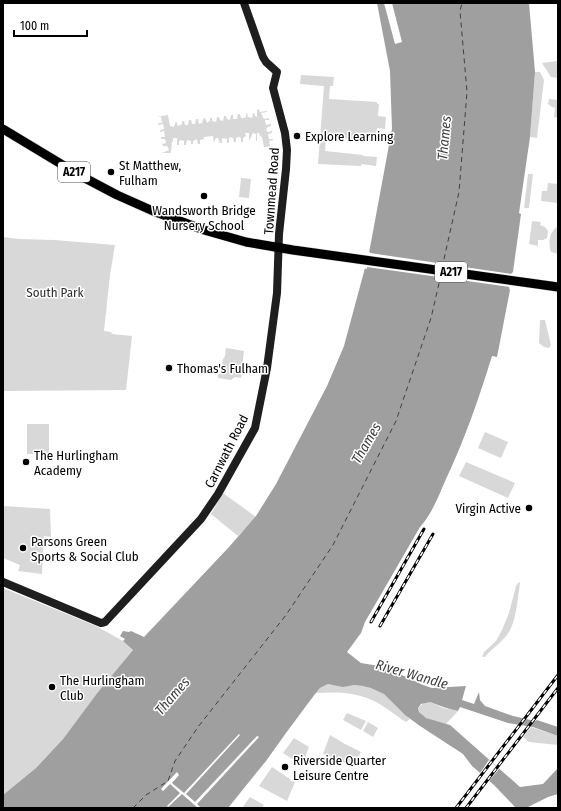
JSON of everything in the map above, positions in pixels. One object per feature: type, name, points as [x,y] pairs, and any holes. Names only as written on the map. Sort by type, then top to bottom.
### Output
[{"type":"main road","name":"A217","points":[[3,129],[81,176],[149,210],[204,230],[246,242],[558,287]]},
{"type":"street","name":"Townmead Road","points":[[244,3],[263,57],[266,62],[277,72],[274,88],[283,124],[287,150],[279,247]]},
{"type":"street","name":"Carnwath Road","points":[[3,582],[101,623],[104,622],[201,519],[218,494],[255,428],[269,353],[277,288],[279,247]]},
{"type":"green space","points":[[558,61],[558,78],[551,77],[542,63]]},
{"type":"green space","points":[[535,72],[540,72],[544,80],[537,138],[530,137]]},
{"type":"green space","points":[[301,75],[334,77],[333,86],[330,86],[329,99],[377,102],[377,104],[379,104],[378,116],[386,117],[385,129],[377,128],[376,141],[326,137],[325,151],[377,157],[376,166],[362,163],[361,166],[318,164],[324,86],[300,84]]},
{"type":"green space","points":[[549,99],[558,100],[558,118],[554,117],[555,108],[548,104]]},
{"type":"green space","points":[[259,109],[260,112],[267,111],[261,113],[264,119],[269,118],[269,120],[265,120],[266,125],[271,124],[271,126],[266,128],[267,132],[272,131],[272,133],[268,134],[269,139],[273,139],[269,141],[270,146],[274,146],[264,147],[262,137],[259,133],[257,133],[257,141],[256,134],[253,133],[249,141],[249,133],[245,133],[246,136],[243,138],[243,142],[241,142],[241,138],[239,137],[236,138],[236,142],[234,142],[233,138],[230,137],[229,143],[227,143],[227,139],[224,138],[222,139],[222,143],[220,143],[218,138],[216,138],[214,143],[213,136],[204,137],[204,139],[200,140],[200,144],[198,144],[197,139],[193,141],[193,144],[191,144],[191,141],[187,140],[186,145],[184,145],[184,141],[181,140],[179,141],[179,145],[177,145],[177,138],[173,138],[171,153],[162,153],[169,150],[167,146],[163,146],[162,144],[166,143],[165,139],[161,139],[161,137],[165,137],[164,131],[160,132],[160,130],[164,129],[163,124],[159,125],[158,123],[162,123],[161,117],[157,117],[168,115],[170,126],[174,127],[176,121],[178,126],[182,124],[182,121],[184,121],[185,125],[188,125],[189,120],[191,120],[192,124],[195,124],[196,119],[198,119],[199,124],[202,123],[203,119],[205,118],[207,123],[210,121],[210,118],[212,118],[212,121],[216,122],[217,117],[223,121],[224,116],[230,120],[231,115],[233,115],[233,119],[237,119],[238,114],[240,114],[241,118],[244,118],[246,117],[247,113],[248,117],[252,118],[254,113],[257,117],[257,110]]},
{"type":"green space","points":[[528,174],[533,174],[529,208],[524,208]]},
{"type":"green space","points":[[241,178],[251,179],[249,198],[239,197]]},
{"type":"green space","points":[[548,183],[558,184],[558,203],[541,201],[542,191],[547,191]]},
{"type":"green space","points":[[532,221],[541,222],[540,225],[545,227],[548,231],[547,238],[538,240],[538,246],[529,244]]},
{"type":"green space","points":[[558,227],[558,254],[551,252],[550,241],[551,234]]},
{"type":"green space","name":"South Park","points":[[3,237],[115,245],[104,331],[111,332],[112,334],[132,336],[126,390],[3,391]]},
{"type":"green space","points":[[540,320],[545,320],[551,345],[549,348],[544,347],[539,343]]},
{"type":"green space","points":[[226,348],[244,351],[241,378],[235,377],[231,380],[218,378],[218,375],[221,373]]},
{"type":"green space","points":[[27,424],[49,424],[49,454],[27,454]]},
{"type":"green space","points":[[485,432],[508,442],[501,458],[478,448]]},
{"type":"green space","points":[[466,462],[515,483],[508,498],[459,476]]},
{"type":"green space","points":[[223,493],[256,517],[238,536],[211,514]]},
{"type":"green space","name":"Parsons Green Sports & Social Club","points":[[3,506],[50,509],[51,537],[44,536],[42,574],[18,571],[20,565],[3,558]]},
{"type":"green space","points":[[519,582],[516,609],[509,632],[504,639],[485,657],[482,657],[484,652],[496,641],[502,630],[509,613],[516,586]]},
{"type":"green space","name":"The Hurlingham Club","points":[[3,588],[96,626],[123,641],[133,650],[98,692],[63,739],[36,768],[3,795]]},
{"type":"green space","points":[[328,684],[356,685],[377,689],[410,719],[406,722],[385,707],[358,695],[316,693],[320,688]]},
{"type":"green space","points":[[425,702],[430,702],[443,708],[458,711],[446,724],[433,721],[425,718],[418,708]]},
{"type":"green space","points":[[347,713],[366,721],[361,730],[343,720]]},
{"type":"green space","points":[[368,722],[378,728],[373,737],[363,731]]},
{"type":"green space","points":[[531,727],[558,736],[558,745],[529,742],[523,737]]},
{"type":"green space","points":[[330,735],[361,752],[353,768],[340,760],[323,754]]},
{"type":"green space","points":[[294,738],[309,747],[302,765],[283,753]]},
{"type":"green space","points":[[272,767],[291,781],[295,782],[287,801],[259,786]]},
{"type":"green space","points":[[250,797],[264,805],[262,808],[242,808]]},
{"type":"water","name":"Thames","points":[[377,3],[529,3],[535,72],[530,137],[519,213],[521,214],[513,272],[511,274],[510,290],[497,357],[492,356],[477,403],[453,464],[435,504],[365,622],[361,633],[347,652],[361,663],[385,667],[432,688],[466,686],[462,700],[474,704],[479,692],[480,700],[485,706],[513,716],[535,721],[537,720],[558,727],[558,736],[533,727],[508,723],[460,707],[458,711],[430,702],[421,704],[418,708],[419,712],[426,718],[450,725],[520,787],[543,784],[558,768],[558,794],[548,797],[526,808],[516,808],[494,785],[472,766],[463,754],[405,715],[384,694],[363,686],[354,685],[343,687],[328,684],[320,688],[315,694],[266,761],[228,808],[3,808],[3,795],[36,768],[63,739],[98,692],[133,650],[123,641],[125,639],[120,636],[123,631],[131,631],[144,637],[229,547],[256,516],[276,484],[327,386],[344,346],[369,253],[392,129],[390,71]]},
{"type":"pier","points":[[384,3],[392,3],[402,42],[395,44]]},
{"type":"pier","points":[[367,252],[512,274],[515,273],[513,275],[512,290],[510,287],[367,267],[367,269],[363,266]]},
{"type":"pier","points":[[239,734],[240,735],[186,794],[195,802],[257,736],[259,737],[197,804],[201,808],[198,808],[182,794],[168,807],[167,806],[180,793],[170,784],[163,791],[161,789],[177,772],[179,775],[172,783],[184,793]]},
{"type":"pier","points":[[489,760],[499,769],[489,781],[480,773]]},
{"type":"ferry route","points":[[442,268],[459,192],[467,92],[460,11],[462,3]]},
{"type":"ferry route","points":[[133,808],[146,795],[168,781],[175,761],[198,727],[286,615],[333,545],[396,421],[431,318],[441,275]]},
{"type":"railway","points":[[371,622],[424,529]]},
{"type":"railway","points":[[380,626],[433,534]]},
{"type":"railway","points":[[456,808],[558,675]]},
{"type":"railway","points":[[466,808],[558,688]]},
{"type":"place","name":"Explore Learning","points":[[297,136]]},
{"type":"place","name":"St Matthew, Fulham","points":[[111,172]]},
{"type":"place","name":"Wandsworth Bridge Nursery School","points":[[204,196]]},
{"type":"place","name":"Thomas's Fulham","points":[[169,368]]},
{"type":"place","name":"The Hurlingham Academy","points":[[26,462]]},
{"type":"place","name":"Virgin Active","points":[[529,508]]},
{"type":"place","name":"Parsons Green Sports & Social Club","points":[[23,548]]},
{"type":"place","name":"The Hurlingham Club","points":[[52,687]]},
{"type":"place","name":"Riverside Quarter Leisure Centre","points":[[285,767]]},
{"type":"water label","name":"River Wandle","points":[[412,674]]}]
